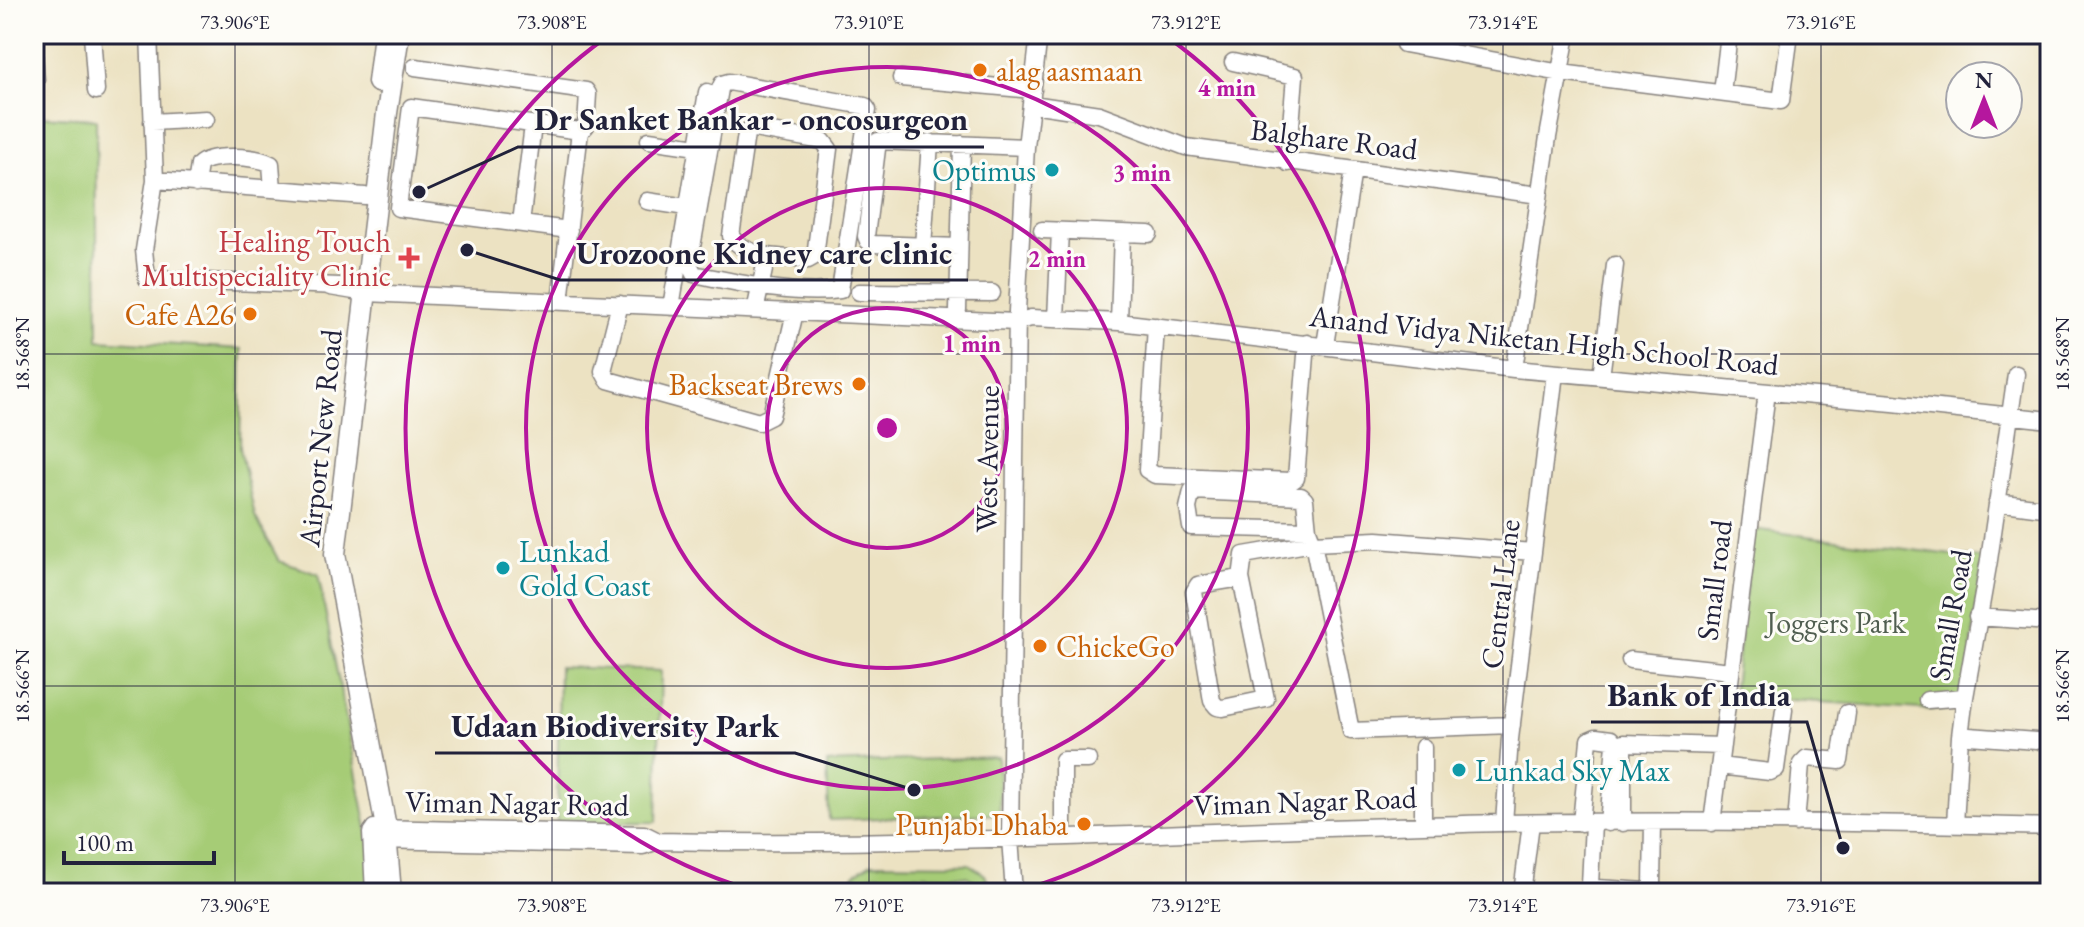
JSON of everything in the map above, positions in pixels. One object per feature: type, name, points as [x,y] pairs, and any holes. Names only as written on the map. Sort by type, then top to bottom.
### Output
[{"type":"main road","name":"Airport New Road","points":[[384,34],[365,196],[360,288],[335,554],[391,893]]},
{"type":"main road","name":"Airport New Road","points":[[360,288],[399,34]]},
{"type":"main road","name":"Airport New Road","points":[[376,893],[380,834]]},
{"type":"street","points":[[92,34],[96,91]]},
{"type":"street","points":[[149,34],[155,180],[144,250],[147,279],[533,296],[620,304],[759,293],[840,290],[869,116],[865,106],[729,82],[722,84],[690,270],[694,274],[759,293],[842,310],[1021,317]]},
{"type":"street","name":"West Avenue","points":[[1014,893],[1010,838],[1021,317],[1026,147],[1039,34]]},
{"type":"street","points":[[1514,369],[1539,195],[1567,34]]},
{"type":"street","points":[[1722,93],[1729,34]]},
{"type":"street","points":[[1404,44],[1561,73],[1781,101],[1790,34]]},
{"type":"street","points":[[34,52],[36,80]]},
{"type":"street","points":[[1233,62],[1295,76],[1288,163]]},
{"type":"street","points":[[415,67],[586,91],[589,99],[586,126],[580,131],[561,293]]},
{"type":"street","name":"Balghare Road","points":[[901,78],[1032,97],[1099,114],[1186,147],[1539,195]]},
{"type":"street","points":[[671,302],[707,92]]},
{"type":"street","points":[[569,230],[398,208],[411,107],[580,131]]},
{"type":"street","points":[[152,122],[206,119]]},
{"type":"street","points":[[521,223],[533,125]]},
{"type":"street","points":[[754,129],[823,141],[829,149],[815,256],[808,260],[767,256],[747,250],[735,243],[731,236],[746,134],[754,129]]},
{"type":"street","points":[[649,140],[697,147]]},
{"type":"street","points":[[959,247],[873,244],[868,241],[866,236],[878,141],[1026,147]]},
{"type":"street","points":[[923,247],[930,142]]},
{"type":"street","points":[[958,301],[962,144]]},
{"type":"street","points":[[196,184],[199,165],[208,158],[262,160],[271,164],[273,189]]},
{"type":"street","points":[[1325,345],[1353,170]]},
{"type":"street","points":[[155,180],[365,196]]},
{"type":"street","points":[[647,201],[686,207]]},
{"type":"street","points":[[1042,230],[1149,234]]},
{"type":"street","points":[[1056,319],[1060,231]]},
{"type":"street","points":[[1119,322],[1122,233]]},
{"type":"street","points":[[759,293],[767,256]]},
{"type":"street","points":[[1601,377],[1615,265]]},
{"type":"street","points":[[859,292],[958,301],[1021,317]]},
{"type":"street","points":[[533,296],[561,293],[795,312],[958,301],[992,293]]},
{"type":"street","points":[[620,304],[603,371],[608,380],[759,422],[767,421],[771,416],[795,312]]},
{"type":"street","name":"Anand Vidya Niketan High School Road","points":[[1021,317],[1119,322],[1514,369],[2050,420]]},
{"type":"street","points":[[1156,326],[1147,470],[1155,475],[1292,481],[1296,478],[1307,343]]},
{"type":"street","name":"Central Lane","points":[[1504,823],[1512,725],[1555,373]]},
{"type":"street","name":"Small Road","points":[[1955,825],[1965,697],[2016,374]]},
{"type":"street","name":"Small road","points":[[1712,823],[1767,392]]},
{"type":"street","points":[[1512,725],[1351,731],[1310,536],[1305,500],[1301,496],[1192,491],[1188,508],[1191,527],[1310,536],[1377,540],[1533,552]]},
{"type":"street","points":[[1997,502],[2050,509]]},
{"type":"street","points":[[1241,578],[1198,585],[1194,592],[1212,701],[1223,708],[1266,699],[1241,578],[1244,555],[1310,536]]},
{"type":"street","points":[[1977,617],[2050,622]]},
{"type":"street","points":[[1630,660],[1731,671]]},
{"type":"street","points":[[1927,700],[1965,697]]},
{"type":"street","points":[[1719,766],[1770,772],[1776,769],[1784,710]]},
{"type":"street","points":[[1796,823],[1801,764],[1807,758],[1840,761],[1847,713]]},
{"type":"street","points":[[1969,736],[2036,741]]},
{"type":"street","points":[[1653,823],[1652,885],[1648,891],[1595,888],[1590,885],[1601,823],[1623,743],[1722,746]]},
{"type":"street","points":[[1423,747],[1423,825]]},
{"type":"street","points":[[1063,836],[1063,760],[1088,760]]},
{"type":"street","name":"Viman Nagar Road","points":[[380,834],[644,834],[658,841],[760,842],[1504,823],[2050,827]]},
{"type":"street","points":[[1522,893],[1531,823]]},
{"type":"green space","points":[[34,116],[96,119],[98,340],[242,349],[240,448],[255,516],[279,561],[318,574],[372,854],[373,893],[34,893]]},
{"type":"green space","name":"Joggers Park","points":[[1753,529],[1983,559],[1963,712],[1733,696]]},
{"type":"green space","points":[[559,667],[661,671],[657,822],[557,823]]},
{"type":"green space","points":[[998,757],[1000,814],[829,820],[827,763]]},
{"type":"green space","points":[[871,863],[969,864],[985,875],[992,893],[980,893],[976,882],[966,876],[873,874],[865,880],[860,893],[848,893],[854,875]]},
{"type":"place","name":"alag aasmaan","points":[[980,70]]},
{"type":"place","name":"Optimus","points":[[1052,170]]},
{"type":"place","name":"Dr Sanket Bankar - oncosurgeon","points":[[419,192]]},
{"type":"place","name":"Urozoone Kidney care clinic","points":[[467,250]]},
{"type":"place","name":"Healing Touch Multispeciality Clinic","points":[[409,258]]},
{"type":"place","name":"Cafe A26","points":[[250,314]]},
{"type":"place","name":"Backseat Brews","points":[[859,384]]},
{"type":"place","name":"Lunkad Gold Coast","points":[[503,568]]},
{"type":"place","name":"ChickeGo","points":[[1040,646]]},
{"type":"place","name":"Lunkad Sky Max","points":[[1459,770]]},
{"type":"place","name":"Udaan Biodiversity Park","points":[[914,790]]},
{"type":"place","name":"Punjabi Dhaba","points":[[1084,824]]},
{"type":"place","name":"Bank of India","points":[[1843,848]]}]
